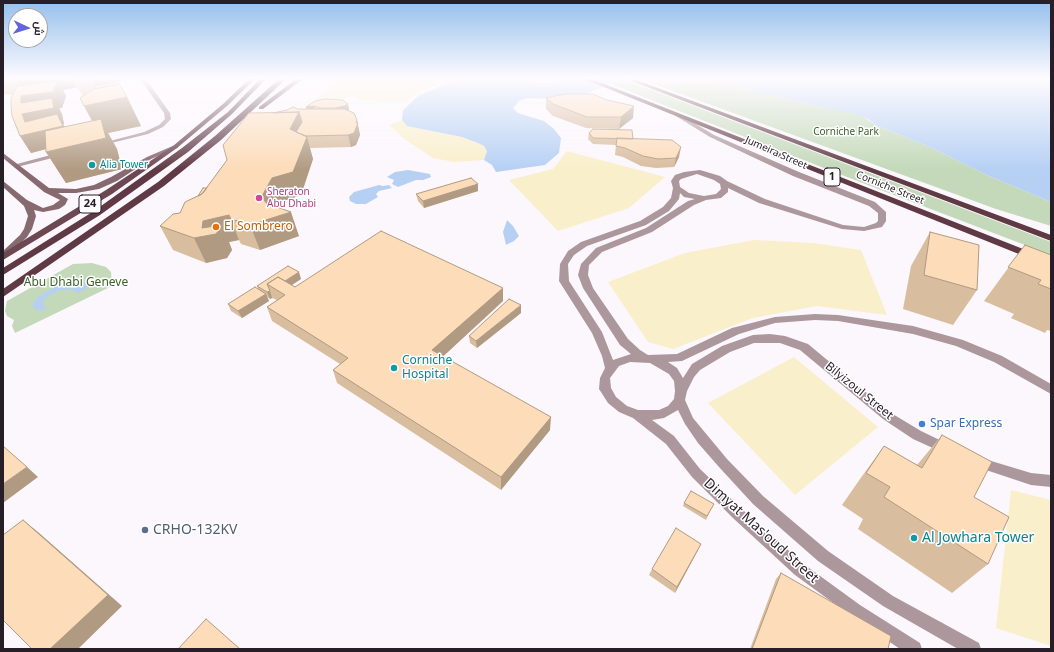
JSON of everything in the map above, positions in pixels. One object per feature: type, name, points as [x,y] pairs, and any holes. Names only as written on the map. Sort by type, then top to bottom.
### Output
[{"type":"highway","points":[[3,272],[97,213],[185,150],[233,109]]},
{"type":"highway","name":"24","points":[[3,294],[118,215],[218,138],[249,109]]},
{"type":"highway","points":[[218,138],[258,109]]},
{"type":"highway","name":"Corniche Street","points":[[664,109],[1051,264]]},
{"type":"highway","name":"Corniche Street","points":[[711,109],[1051,238]]},
{"type":"main road","name":"24","points":[[3,257],[109,192],[175,147],[220,109]]},
{"type":"main road","points":[[47,190],[76,191],[96,187],[114,179],[149,158],[175,147]]},
{"type":"main road","points":[[3,155],[47,190],[64,198],[64,201],[56,206],[43,210],[23,201]]},
{"type":"main road","points":[[3,184],[31,210],[31,223],[23,237],[3,257]]},
{"type":"street","points":[[92,147],[146,133],[161,126],[168,119],[164,109]]},
{"type":"street","name":"Jumeira Street","points":[[676,114],[712,136],[796,174],[872,204],[882,212],[882,221],[879,225],[864,229],[842,227],[762,201],[724,183]]},
{"type":"street","points":[[17,165],[70,152]]},
{"type":"street","points":[[704,198],[688,195],[677,188],[674,183],[676,178],[688,173],[706,174],[717,178],[724,183],[725,188],[721,195],[704,198],[691,203],[650,230],[599,250],[585,264],[583,275],[588,288],[624,342],[636,353],[648,358],[663,364],[672,371],[679,381],[680,395],[672,409],[660,415],[638,415],[623,409],[608,395],[605,389],[605,378],[610,368],[621,360],[648,358],[678,358],[736,331],[775,320],[808,317],[838,318],[913,330],[959,343],[998,359],[1051,390]]},
{"type":"street","points":[[610,368],[607,356],[597,332],[564,281],[564,264],[571,253],[584,244],[643,223],[666,209],[675,199],[677,188]]},
{"type":"street","name":"Bilyizoul Street","points":[[680,395],[690,374],[696,367],[726,349],[753,339],[781,339],[804,347],[861,396],[887,416],[918,434],[962,456],[988,466],[1031,479],[1051,481]]},
{"type":"street","name":"Dimyat Mas'oud Street","points":[[680,395],[689,421],[702,439],[758,500],[823,556],[888,601],[973,649]]},
{"type":"street","name":"Dimyat Mas'oud Street","points":[[638,415],[670,440],[696,473],[739,515],[800,570],[910,648]]},
{"type":"green space","points":[[675,109],[703,109],[1051,242],[1051,255]]},
{"type":"green space","name":"Corniche Park","points":[[723,109],[839,109],[860,115],[876,125],[932,148],[989,176],[1051,202],[1051,226],[996,209]]},
{"type":"green space","name":"Abu Dhabi Geneve","points":[[92,263],[106,267],[111,272],[112,286],[15,333],[12,326],[14,320],[7,316],[5,311],[7,301],[73,264]]},
{"type":"sand","points":[[402,120],[407,126],[462,137],[478,143],[484,146],[487,151],[484,160],[454,162],[433,158],[403,138],[389,125]]},
{"type":"sand","points":[[567,151],[665,177],[629,208],[558,231],[509,180],[553,169]]},
{"type":"sand","points":[[754,240],[813,243],[861,250],[887,315],[817,306],[753,318],[673,349],[648,342],[608,282],[685,253]]},
{"type":"sand","points":[[794,357],[878,427],[795,495],[708,403]]},
{"type":"sand","points":[[1011,490],[1051,500],[1051,646],[996,628]]},
{"type":"water","points":[[514,109],[518,113],[544,121],[554,129],[561,138],[559,153],[545,165],[496,172],[492,165],[484,160],[487,151],[484,146],[462,137],[407,126],[402,120],[403,110]]},
{"type":"water","points":[[833,109],[1051,109],[1051,202],[989,176],[932,148],[876,125],[868,119],[853,113]]},
{"type":"water","points":[[408,170],[430,174],[431,177],[423,180],[416,180],[398,187],[392,184],[394,180],[387,177],[395,172]]},
{"type":"water","points":[[379,185],[389,185],[392,188],[379,191],[376,194],[378,197],[366,204],[356,204],[350,201],[349,197],[354,192]]},
{"type":"water","points":[[507,220],[519,236],[514,241],[506,245],[503,232]]},
{"type":"water","points":[[73,280],[85,282],[87,285],[86,289],[77,293],[71,289],[57,291],[44,299],[43,304],[47,308],[41,311],[33,308],[33,303],[38,297],[56,286]]},
{"type":"building","points":[[11,109],[46,109],[22,114],[25,122],[57,114],[63,126],[20,136],[12,116]]},
{"type":"building","points":[[345,109],[354,113],[357,120],[356,123],[358,123],[354,133],[348,135],[306,136],[296,132],[302,122],[299,112],[273,113],[287,110]]},
{"type":"building","points":[[567,109],[630,109],[621,117],[587,117]]},
{"type":"building","points":[[299,112],[290,129],[307,137],[293,172],[272,178],[262,196],[266,203],[291,212],[250,225],[231,219],[229,215],[203,221],[202,228],[222,225],[216,234],[194,238],[160,226],[173,214],[180,213],[185,202],[202,194],[227,160],[223,145],[249,113]]},
{"type":"building","points":[[101,119],[106,138],[46,152],[45,131]]},
{"type":"building","points":[[593,129],[632,130],[633,139],[593,138],[589,133]]},
{"type":"building","points":[[617,138],[672,140],[681,147],[676,158],[658,159],[643,156],[625,148],[616,146]]},
{"type":"building","points":[[471,178],[478,184],[423,201],[416,194]]},
{"type":"building","points":[[203,188],[207,188],[198,196]]},
{"type":"building","name":"Corniche Hospital","points":[[381,231],[503,288],[432,350],[551,417],[501,477],[333,370],[348,358],[267,307],[285,295],[267,284],[278,277],[295,287]]},
{"type":"building","points":[[930,232],[979,245],[977,290],[924,275]]},
{"type":"building","points":[[1025,245],[1051,255],[1051,289],[1038,284],[1041,280],[1008,267]]},
{"type":"building","points":[[288,266],[299,272],[285,281],[278,277],[267,284],[270,291],[267,292],[257,286]]},
{"type":"building","points":[[255,287],[266,294],[238,311],[228,304]]},
{"type":"building","points":[[509,299],[521,305],[476,341],[469,336]]},
{"type":"building","points":[[942,435],[992,462],[974,497],[1009,517],[988,564],[884,497],[890,487],[866,473],[884,446],[922,468]]},
{"type":"building","points":[[3,446],[27,467],[3,484]]},
{"type":"building","points":[[691,491],[714,504],[707,516],[684,503]]},
{"type":"building","points":[[23,520],[108,595],[50,649],[32,649],[3,620],[3,535]]},
{"type":"building","points":[[676,528],[701,544],[677,587],[652,569]]},
{"type":"building","points":[[781,573],[891,636],[888,649],[752,649]]},
{"type":"building","points":[[206,619],[240,649],[178,649]]},
{"type":"place","name":"Alia Tower","points":[[92,165]]},
{"type":"place","name":"Sheraton Abu Dhabi","points":[[259,198]]},
{"type":"place","name":"El Sombrero","points":[[216,227]]},
{"type":"place","name":"Corniche Hospital","points":[[394,368]]},
{"type":"place","name":"Spar Express","points":[[922,424]]},
{"type":"place","name":"CRHO-132KV","points":[[145,530]]},
{"type":"place","name":"Al Jowhara Tower","points":[[914,538]]}]
